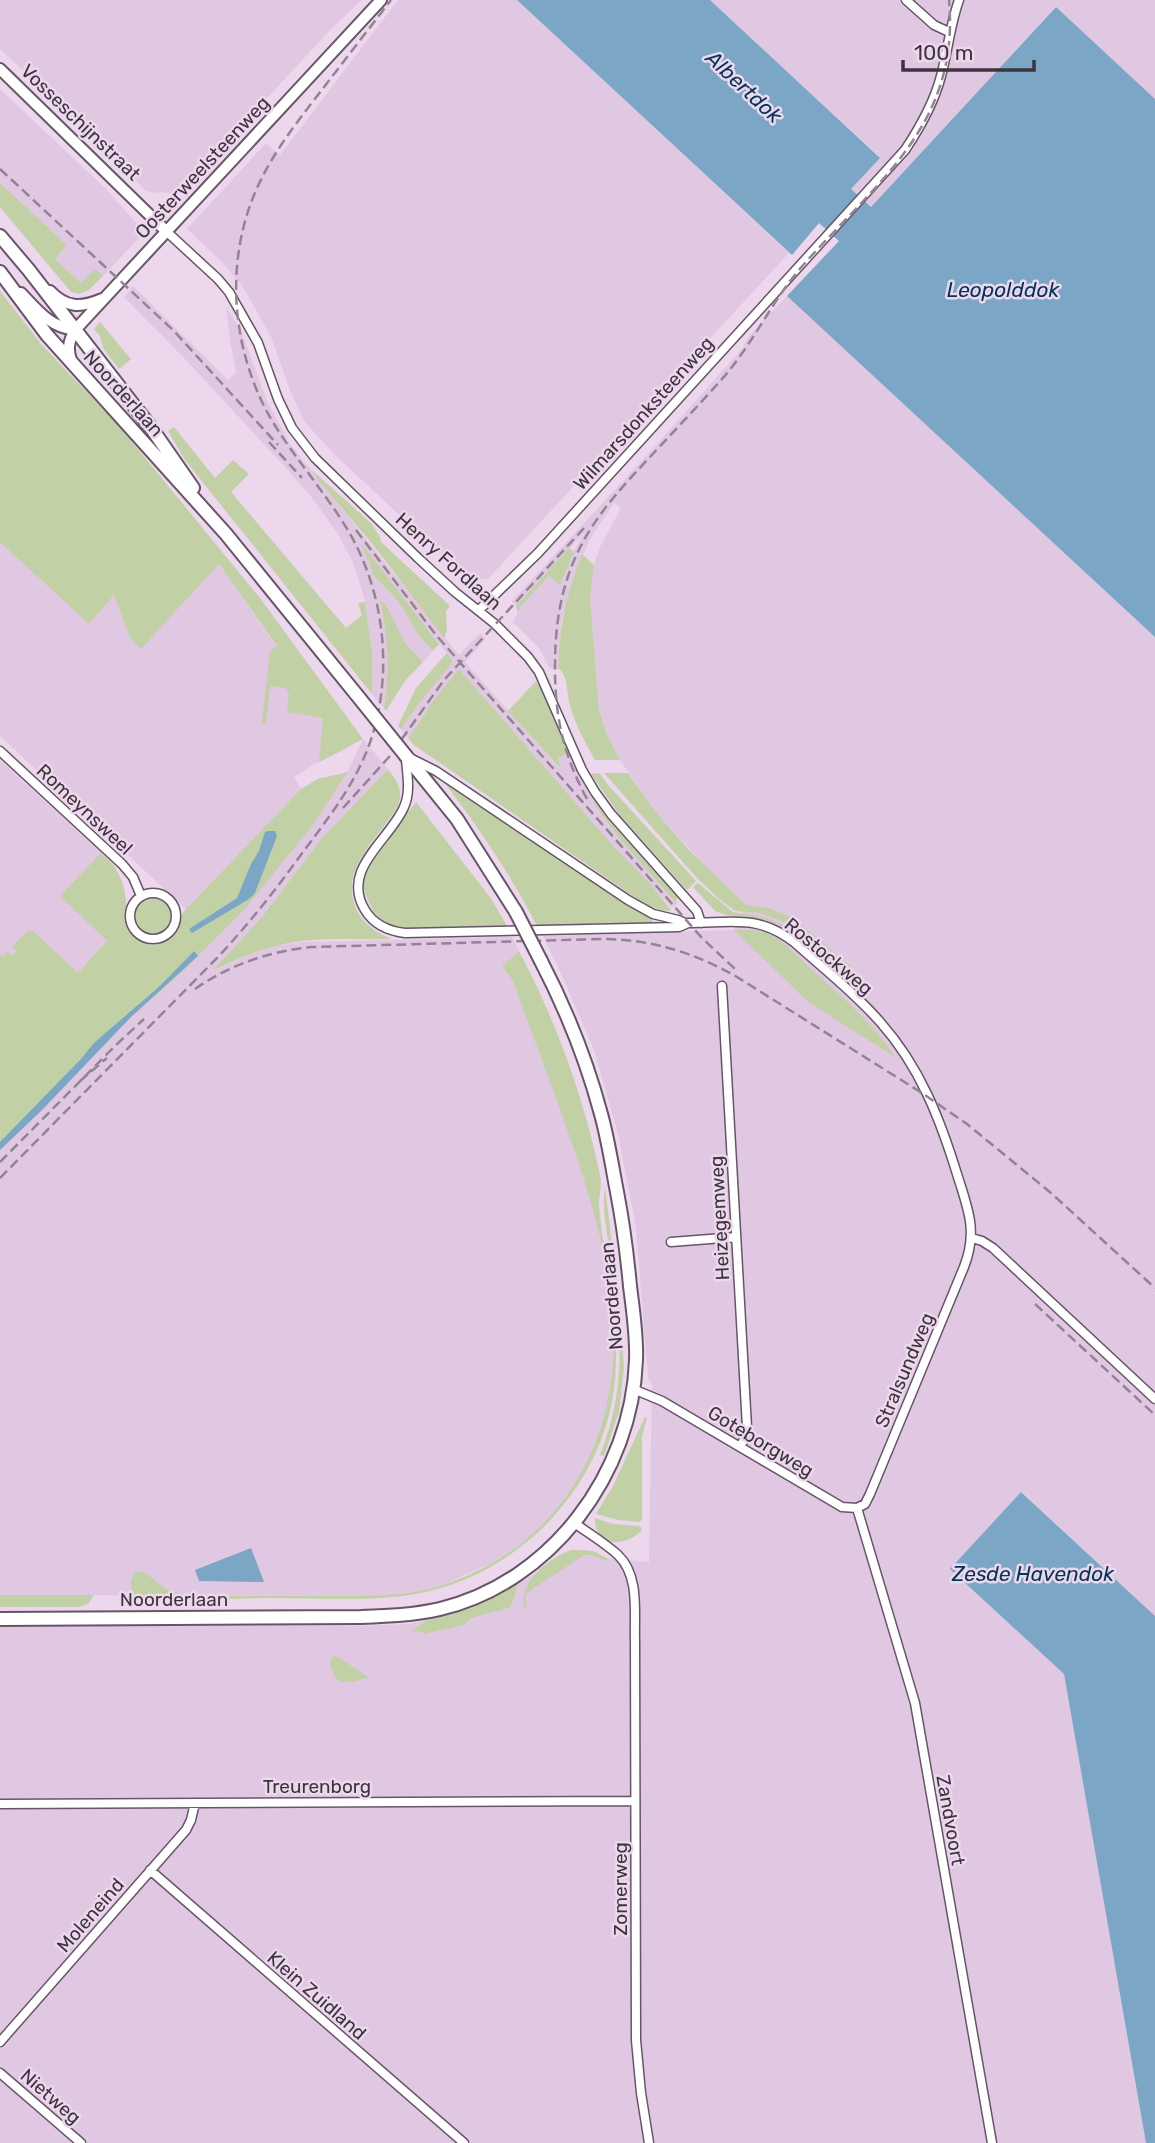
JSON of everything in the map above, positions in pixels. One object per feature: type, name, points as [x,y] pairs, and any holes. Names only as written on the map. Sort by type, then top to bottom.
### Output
[{"type":"main road","name":"Oosterweelsteenweg","points":[[75,330],[381,0]]},
{"type":"main road","name":"Vosseschijnstraat","points":[[0,69],[166,231]]},
{"type":"main road","name":"Noorderlaan","points":[[0,236],[152,429],[226,534]]},
{"type":"main road","points":[[28,269],[55,296],[71,305],[84,306],[104,298]]},
{"type":"main road","name":"Noorderlaan","points":[[0,272],[46,319],[63,328],[75,330]]},
{"type":"main road","name":"Noorderlaan","points":[[0,272],[31,315],[74,366],[226,534],[406,756],[457,820],[516,912],[541,961],[584,1059],[601,1115],[625,1230],[636,1331],[636,1361],[628,1419],[613,1463],[596,1493],[540,1558],[481,1595],[441,1609],[361,1617],[0,1619]]},
{"type":"main road","points":[[74,366],[68,348],[69,339],[75,330]]},
{"type":"street","points":[[906,0],[934,25],[949,32],[959,0]]},
{"type":"street","name":"Wilmarsdonksteenweg","points":[[479,610],[538,553],[905,150],[923,123],[941,76],[949,32]]},
{"type":"street","name":"Henry Fordlaan","points":[[166,231],[218,279],[231,296],[258,343],[278,399],[292,428],[315,458],[449,587],[479,610],[528,657],[539,672],[582,770],[595,792],[611,814],[697,911],[701,923]]},
{"type":"street","name":"Romeynsweel","points":[[0,751],[122,864],[133,877],[141,896]]},
{"type":"street","name":"Rostockweg","points":[[406,756],[407,800],[403,810],[361,870],[359,897],[371,919],[393,932],[405,933],[679,927],[685,923],[751,923],[774,929],[795,943],[880,1021],[916,1071],[937,1111],[972,1224],[972,1238]]},
{"type":"street","name":"Noorderlaan","points":[[406,756],[436,771],[628,900],[653,914],[685,923]]},
{"type":"street","points":[[155,893],[162,895],[173,905],[173,926],[162,937],[155,939],[140,935],[131,922],[131,907],[141,896],[155,893]]},
{"type":"street","name":"Heizegemweg","points":[[722,986],[747,1427],[740,1447]]},
{"type":"street","points":[[671,1242],[736,1237]]},
{"type":"street","points":[[972,1238],[993,1248],[1155,1399]]},
{"type":"street","name":"Stralsundweg","points":[[857,1508],[865,1504],[870,1494],[964,1267],[972,1238]]},
{"type":"street","name":"Goteborgweg","points":[[633,1388],[662,1401],[842,1507],[857,1508]]},
{"type":"street","name":"Zandvoort","points":[[857,1508],[915,1703],[992,2143]]},
{"type":"street","name":"Zomerweg","points":[[573,1522],[618,1555],[628,1567],[634,1594],[636,2040],[649,2143]]},
{"type":"street","name":"Treurenborg","points":[[0,1804],[635,1801]]},
{"type":"street","name":"Moleneind","points":[[0,2042],[186,1830],[195,1803]]},
{"type":"street","name":"Klein Zuidland","points":[[150,1870],[464,2143]]},
{"type":"street","name":"Nietweg","points":[[0,2073],[81,2143]]},
{"type":"shaded area","points":[[0,0],[362,0],[332,28],[182,190],[174,194],[145,190],[0,49]]},
{"type":"shaded area","points":[[398,0],[517,0],[789,253],[488,579],[468,579],[334,454],[304,421],[271,337],[243,287],[221,261],[187,229],[266,143],[280,155]]},
{"type":"shaded area","points":[[710,0],[1155,0],[1155,99],[1055,7],[871,207],[851,189],[880,157]]},
{"type":"shaded area","points":[[0,89],[107,190],[139,226],[140,237],[103,276],[94,270],[82,284],[55,259],[67,245],[0,183]]},
{"type":"shaded area","points":[[133,286],[228,380],[236,373],[226,306],[242,333],[268,403],[291,445],[459,655],[480,633],[486,638],[465,662],[560,769],[558,757],[569,753],[594,801],[592,803],[677,904],[672,908],[615,848],[459,669],[408,738],[401,729],[453,661],[362,546],[374,576],[398,601],[419,636],[433,651],[423,662],[414,654],[405,643],[386,605],[381,601],[388,648],[389,678],[384,708],[372,694],[372,651],[365,601],[353,562],[338,534],[287,469],[124,297]]},
{"type":"shaded area","points":[[787,296],[1155,637],[1155,1616],[1022,1492],[950,1569],[1064,1674],[1146,2143],[0,2143],[0,1627],[409,1624],[453,1614],[487,1601],[571,1550],[586,1550],[607,1558],[649,1562],[652,1384],[648,1378],[636,1228],[618,1134],[594,1050],[543,936],[734,930],[746,905],[710,872],[653,808],[620,760],[599,710],[591,582],[600,547],[621,508],[614,503],[590,539],[575,573],[561,625],[559,669],[550,668],[539,648],[513,622],[520,607],[549,575],[560,584],[573,552],[585,532],[516,606],[512,601],[658,443],[742,349],[748,337]]},
{"type":"shaded area","points":[[0,297],[218,563],[348,748],[294,777],[301,789],[186,909],[0,736]]},
{"type":"shaded area","points":[[363,739],[388,769],[321,839],[262,917],[214,969],[259,951],[303,942],[512,937],[519,951],[502,966],[513,981],[574,1147],[595,1213],[603,1254],[611,1309],[613,1359],[608,1405],[598,1440],[577,1482],[537,1530],[490,1564],[442,1585],[415,1592],[382,1596],[0,1595],[0,1150],[131,1017],[179,975],[313,825],[344,779]]},
{"type":"shaded area","points":[[0,760],[107,858],[121,879],[125,894],[127,925],[34,1024],[0,993]]},
{"type":"green space","points":[[0,183],[67,245],[55,259],[81,283],[95,269],[103,276],[89,290],[79,294],[71,292],[0,207]]},
{"type":"green space","points":[[0,291],[41,344],[118,425],[260,598],[363,739],[319,762],[323,718],[287,712],[289,694],[286,688],[270,686],[266,723],[262,723],[270,651],[277,646],[219,564],[141,649],[130,638],[114,595],[89,624],[0,542]]},
{"type":"green space","points":[[100,322],[131,359],[119,369],[103,348],[100,336],[94,329]]},
{"type":"green space","points":[[174,427],[215,478],[233,460],[249,474],[231,492],[346,628],[362,615],[358,603],[365,602],[372,651],[372,694],[185,460],[168,431]]},
{"type":"green space","points":[[312,470],[372,524],[380,541],[450,606],[446,611],[447,630],[444,638],[374,546]]},
{"type":"green space","points":[[361,543],[439,644],[433,651],[419,636],[398,601],[374,576]]},
{"type":"green space","points":[[569,548],[574,552],[560,585],[549,576],[520,607],[518,613],[516,606]]},
{"type":"green space","points":[[582,554],[594,565],[590,596],[599,710],[620,760],[595,760],[575,719],[566,680],[559,669],[564,610]]},
{"type":"green space","points":[[380,600],[386,605],[405,643],[423,662],[405,681],[386,711],[387,654]]},
{"type":"green space","points":[[447,653],[453,662],[401,729],[398,726],[416,688]]},
{"type":"green space","points":[[459,669],[671,910],[659,910],[624,890],[414,745],[408,738]]},
{"type":"green space","points":[[536,681],[569,753],[558,758],[561,769],[508,711]]},
{"type":"green space","points":[[388,769],[398,786],[399,802],[360,859],[352,888],[355,906],[362,918],[372,928],[391,939],[290,943],[244,956],[214,970],[262,917],[321,839]]},
{"type":"green space","points":[[348,772],[313,825],[243,911],[179,975],[131,1017],[0,1150],[0,955],[3,957],[7,952],[12,956],[16,951],[12,947],[27,931],[33,931],[78,973],[107,941],[60,896],[100,854],[111,862],[122,881],[126,902],[125,922],[130,931],[152,945],[167,940],[186,909],[301,789],[318,779]]},
{"type":"green space","points":[[599,773],[696,881],[687,890],[621,817],[591,774]]},
{"type":"green space","points":[[604,773],[628,773],[688,849],[746,905],[768,908],[792,917],[852,967],[849,971],[814,948],[784,922],[760,913],[735,911],[719,899]]},
{"type":"green space","points":[[444,782],[632,908],[652,918],[652,923],[537,926],[494,852]]},
{"type":"green space","points":[[594,801],[678,898],[677,904],[618,837],[592,802]]},
{"type":"green space","points":[[416,802],[490,897],[507,926],[408,929],[387,925],[373,911],[363,885],[367,866]]},
{"type":"green space","points":[[698,883],[733,912],[763,917],[787,927],[808,946],[777,924],[715,911],[693,887]]},
{"type":"green space","points":[[153,898],[165,904],[171,916],[165,928],[153,934],[141,928],[135,916],[141,904]]},
{"type":"green space","points":[[734,930],[762,932],[784,944],[855,1009],[895,1057],[808,1002]]},
{"type":"green space","points":[[519,951],[567,1060],[586,1117],[601,1178],[600,1213],[615,1325],[615,1380],[608,1419],[595,1455],[575,1489],[551,1520],[522,1546],[489,1568],[454,1584],[416,1594],[362,1599],[135,1598],[131,1585],[136,1572],[144,1572],[166,1589],[187,1596],[379,1595],[414,1592],[455,1581],[493,1562],[528,1538],[557,1508],[587,1462],[605,1414],[613,1364],[612,1313],[605,1261],[577,1159],[513,981],[502,966]]},
{"type":"green space","points":[[605,1187],[624,1368],[619,1412],[604,1456],[600,1455],[614,1407],[620,1362],[618,1316],[605,1217]]},
{"type":"green space","points":[[645,1417],[647,1418],[642,1436],[642,1519],[640,1522],[618,1520],[596,1514],[613,1486]]},
{"type":"green space","points":[[595,1518],[613,1524],[640,1526],[642,1530],[627,1540],[612,1542],[600,1535]]},
{"type":"green space","points":[[571,1550],[593,1551],[607,1558],[605,1561],[592,1555],[584,1555],[528,1592],[525,1597],[527,1607],[524,1608],[524,1598],[526,1589],[537,1572],[553,1559]]},
{"type":"green space","points":[[518,1583],[509,1608],[471,1618],[464,1625],[424,1634],[421,1631],[411,1632],[425,1621],[487,1601]]},
{"type":"green space","points":[[0,1595],[94,1595],[88,1604],[79,1607],[0,1607]]},
{"type":"green space","points":[[333,1656],[368,1678],[347,1682],[339,1680],[332,1671],[330,1662]]},
{"type":"water","name":"Leopolddok","points":[[517,0],[710,0],[880,158],[851,189],[871,207],[1056,7],[1155,99],[1155,637],[787,296],[839,241],[819,223],[792,255]]},
{"type":"water","points":[[275,831],[277,836],[255,893],[192,933],[189,929],[237,898],[265,832]]},
{"type":"water","points":[[194,951],[198,956],[131,1017],[0,1150],[0,1142],[94,1043],[161,985]]},
{"type":"water","name":"Zesde Havendok","points":[[1021,1492],[1155,1616],[1155,2143],[1146,2143],[1064,1674],[950,1569]]},
{"type":"water","points":[[251,1548],[264,1582],[199,1581],[195,1570]]},
{"type":"railway","points":[[0,1178],[217,958],[250,921],[342,798],[357,773],[373,733],[380,704],[383,644],[372,586],[349,532],[283,438],[261,400],[244,350],[236,297],[240,244],[259,183],[298,121],[391,0]]},
{"type":"railway","points":[[587,799],[566,751],[555,685],[557,627],[564,589],[573,563],[588,533],[607,506],[722,379],[805,263],[886,176],[909,146],[928,115],[942,81],[949,43],[949,0]]},
{"type":"railway","points":[[0,169],[173,330],[278,445]]},
{"type":"railway","points":[[269,442],[302,478]]},
{"type":"railway","points":[[343,808],[389,757],[444,680],[585,527]]},
{"type":"railway","points":[[356,530],[436,635],[702,938],[735,969]]},
{"type":"railway","points":[[195,989],[250,960],[312,947],[602,939],[638,942],[689,954],[737,977],[967,1124],[1051,1193],[1155,1288]]},
{"type":"railway","points":[[0,1162],[144,1019]]},
{"type":"railway","points":[[80,1081],[107,1058]]},
{"type":"railway","points":[[1035,1304],[1155,1415]]},
{"type":"water label","name":"Albertdok","points":[[744,87]]}]
